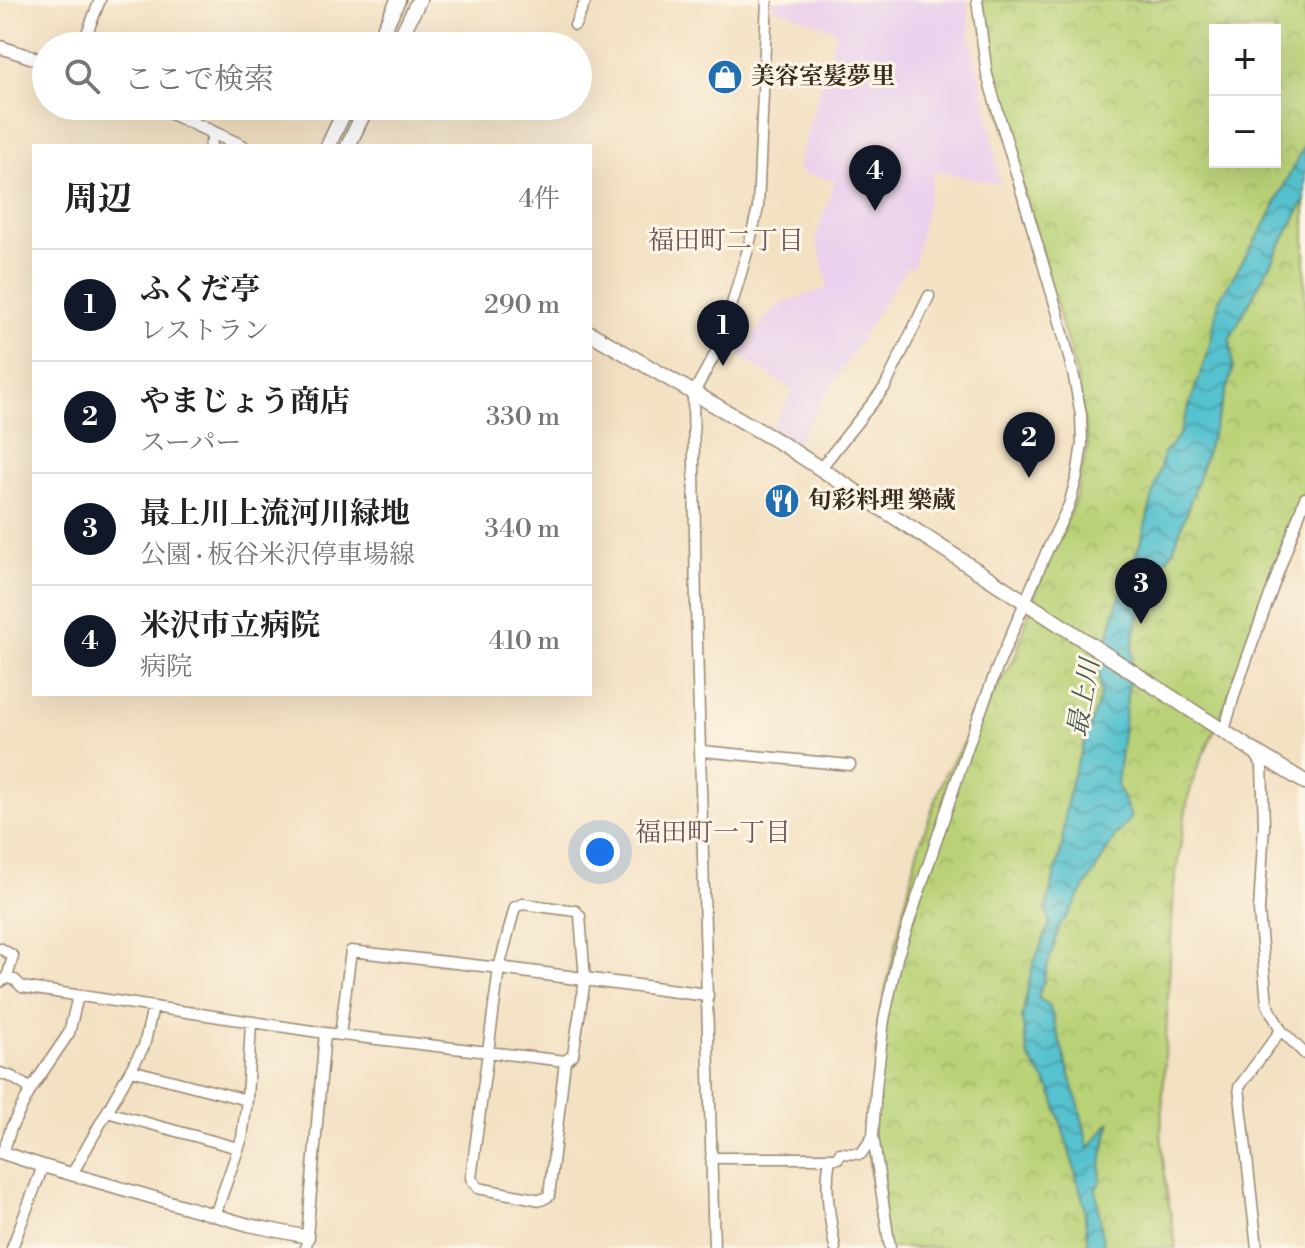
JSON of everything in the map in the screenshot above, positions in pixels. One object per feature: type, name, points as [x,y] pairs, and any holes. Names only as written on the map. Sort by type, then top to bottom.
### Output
[{"type":"main road","points":[[383,32],[398,0]]},
{"type":"main road","points":[[403,32],[419,0]]},
{"type":"main road","points":[[329,144],[340,120]]},
{"type":"main road","points":[[349,144],[360,120]]},
{"type":"main road","points":[[592,334],[767,434],[1305,782]]},
{"type":"street","points":[[87,32],[100,0]]},
{"type":"street","points":[[575,25],[586,0]]},
{"type":"street","points":[[714,1248],[693,394],[720,345],[758,208],[767,0]]},
{"type":"street","points":[[890,1248],[873,1136],[884,1020],[897,958],[970,740],[1025,602],[1069,505],[1082,444],[1081,415],[1074,377],[987,75],[977,0]]},
{"type":"street","points":[[0,47],[32,57]]},
{"type":"street","points":[[179,120],[212,140],[232,144]]},
{"type":"street","points":[[820,469],[885,387],[929,296]]},
{"type":"street","points":[[1218,728],[1236,689],[1305,498]]},
{"type":"street","points":[[702,751],[850,765]]},
{"type":"street","points":[[1254,751],[1262,765],[1264,825],[1259,911],[1267,1004],[1281,1030],[1305,1054]]},
{"type":"street","points":[[0,948],[13,956],[4,980],[15,980],[22,987],[325,1033],[340,1035],[488,1052],[565,1061],[573,1055],[585,980],[580,916],[576,911],[523,904],[515,907],[499,968],[488,1052],[471,1178],[478,1188],[541,1200],[549,1196],[565,1061]]},
{"type":"street","points":[[340,1035],[351,951],[707,995]]},
{"type":"street","points":[[78,996],[69,1033],[31,1089],[2,1152],[307,1242],[325,1033]]},
{"type":"street","points":[[72,1174],[144,1046],[153,1007]]},
{"type":"street","points":[[215,1215],[238,1148],[247,1100],[251,1022]]},
{"type":"street","points":[[1257,1248],[1239,1087],[1281,1030]]},
{"type":"street","points":[[131,1070],[247,1100]]},
{"type":"street","points":[[0,1073],[31,1089]]},
{"type":"street","points":[[107,1112],[238,1148]]},
{"type":"street","points":[[711,1158],[838,1158],[840,1153],[861,1154],[873,1136]]},
{"type":"street","points":[[830,1159],[828,1198],[835,1248]]},
{"type":"street","points":[[12,1248],[43,1166]]},
{"type":"shaded area","points":[[774,0],[967,0],[971,39],[987,106],[1000,184],[934,171],[914,266],[906,267],[796,444],[771,428],[794,391],[739,356],[767,316],[780,305],[828,287],[816,237],[835,181],[797,171],[836,30],[773,7]]},
{"type":"green space","points":[[981,0],[1305,0],[1305,490],[1188,798],[1174,885],[1161,1133],[1176,1248],[885,1248],[869,1164],[879,1019],[917,852],[945,774],[1015,658],[1036,590],[1073,506],[1088,445],[1077,377],[990,75]]},
{"type":"water","points":[[1305,143],[1305,200],[1230,338],[1233,369],[1198,479],[1173,551],[1156,573],[1139,616],[1117,785],[1131,817],[1060,925],[1038,998],[1049,1005],[1089,1148],[1111,1121],[1096,1189],[1104,1248],[1088,1248],[1084,1205],[1074,1167],[1051,1090],[1028,1056],[1022,1018],[1032,968],[1050,923],[1046,909],[1062,846],[1072,778],[1101,694],[1099,676],[1114,614],[1142,538],[1164,453],[1179,435],[1209,349],[1219,300],[1267,221]]},
{"type":"place","name":"美容室髪夢里","points":[[725,77]]},
{"type":"place","name":"米沢市立病院","points":[[875,211]]},
{"type":"place","name":"ふくだ亭","points":[[723,366]]},
{"type":"place","name":"やまじょう商店","points":[[1029,478]]},
{"type":"place","name":"旬彩料理 樂蔵","points":[[782,501]]},
{"type":"place","name":"最上川上流河川緑地","points":[[1141,624]]},
{"type":"district","name":"福田町二丁目","points":[[726,241]]},
{"type":"district","name":"福田町一丁目","points":[[713,833]]},
{"type":"water label","name":"最上川","points":[[1084,698]]}]
